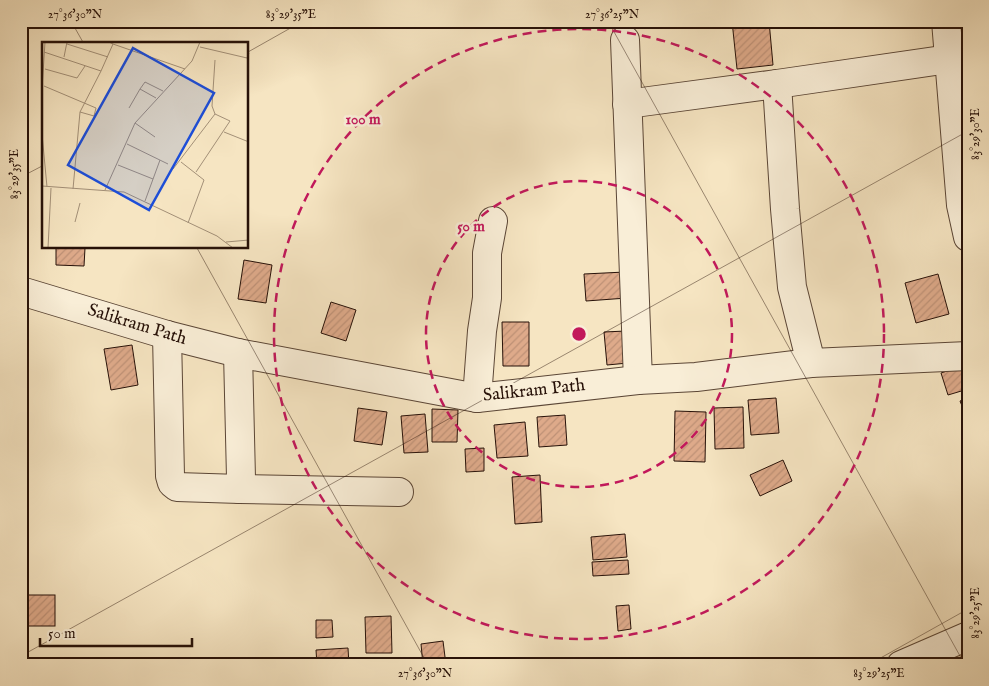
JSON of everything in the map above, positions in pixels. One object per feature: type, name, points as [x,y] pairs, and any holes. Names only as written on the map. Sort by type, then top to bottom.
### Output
[{"type":"street","points":[[946,21],[961,204],[968,237]]},
{"type":"street","points":[[624,40],[638,380]]},
{"type":"street","points":[[627,104],[949,59]]},
{"type":"street","points":[[777,84],[792,287],[811,363]]},
{"type":"street","points":[[477,398],[482,331],[487,298],[487,252],[493,221]]},
{"type":"street","name":"Salikram Path","points":[[21,291],[238,354],[477,398],[638,380],[696,377],[811,363],[968,356]]},
{"type":"street","points":[[168,335],[170,476],[172,483],[177,486],[240,490],[399,492]]},
{"type":"street","points":[[238,354],[240,490]]},
{"type":"street","points":[[901,665],[968,636]]},
{"type":"building","points":[[732,21],[769,21],[773,65],[737,69]]},
{"type":"building","points":[[56,249],[85,249],[84,266],[56,265]]},
{"type":"building","points":[[244,260],[272,265],[266,303],[238,299]]},
{"type":"building","points":[[625,272],[627,298],[586,301],[584,274]]},
{"type":"building","points":[[938,274],[949,314],[916,323],[905,283]]},
{"type":"building","points":[[331,302],[356,310],[346,341],[321,333]]},
{"type":"building","points":[[502,322],[529,322],[529,366],[503,366]]},
{"type":"building","points":[[626,331],[628,363],[607,365],[604,332]]},
{"type":"building","points":[[132,345],[138,385],[111,390],[104,349]]},
{"type":"building","points":[[968,364],[968,389],[948,395],[941,373]]},
{"type":"building","points":[[776,398],[779,433],[751,435],[748,400]]},
{"type":"building","points":[[968,398],[968,418],[967,418],[960,401]]},
{"type":"building","points":[[743,407],[744,448],[715,449],[714,408]]},
{"type":"building","points":[[358,408],[387,412],[382,445],[354,441]]},
{"type":"building","points":[[432,409],[458,410],[457,442],[432,442]]},
{"type":"building","points":[[675,411],[706,412],[705,462],[674,461]]},
{"type":"building","points":[[425,414],[428,452],[404,453],[401,416]]},
{"type":"building","points":[[565,415],[567,445],[539,447],[537,417]]},
{"type":"building","points":[[525,422],[528,456],[497,458],[494,425]]},
{"type":"building","points":[[484,448],[484,471],[466,472],[465,449]]},
{"type":"building","points":[[783,460],[792,481],[760,496],[750,475]]},
{"type":"building","points":[[540,475],[542,522],[515,524],[512,477]]},
{"type":"building","points":[[625,534],[627,557],[593,560],[591,537]]},
{"type":"building","points":[[628,560],[629,574],[593,576],[592,562]]},
{"type":"building","points":[[21,595],[55,595],[55,626],[21,626]]},
{"type":"building","points":[[629,605],[631,629],[618,631],[616,606]]},
{"type":"building","points":[[391,616],[392,653],[366,653],[365,617]]},
{"type":"building","points":[[316,620],[332,620],[333,637],[316,638]]},
{"type":"building","points":[[443,641],[446,665],[423,665],[421,644]]},
{"type":"building","points":[[348,648],[349,665],[317,665],[316,650]]}]
